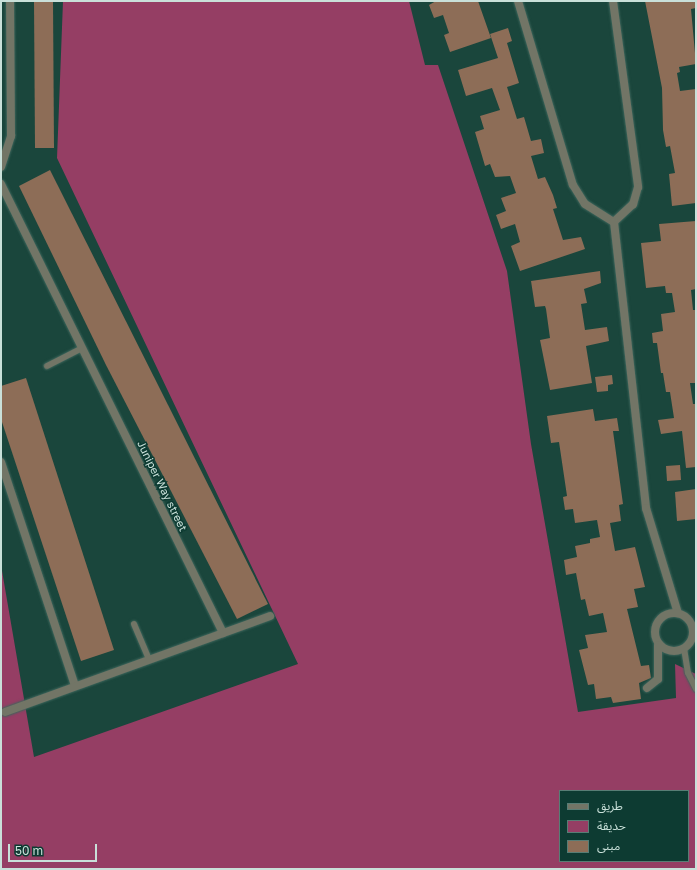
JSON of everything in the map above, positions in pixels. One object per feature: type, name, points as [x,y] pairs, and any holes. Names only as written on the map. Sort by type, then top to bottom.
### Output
[{"type":"street","points":[[1,167],[11,136],[10,1]]},
{"type":"street","points":[[518,1],[573,185],[585,204],[614,222]]},
{"type":"street","points":[[613,1],[638,186],[630,208],[614,222]]},
{"type":"street","name":"Juniper Way street","points":[[1,184],[81,349],[223,633]]},
{"type":"street","points":[[614,222],[646,508],[678,613]]},
{"type":"street","points":[[1,462],[75,686]]},
{"type":"street","points":[[647,688],[658,679],[658,645],[654,635],[656,623],[666,614],[678,613],[689,620],[693,632],[684,648],[672,651],[658,645]]},
{"type":"street","points":[[5,712],[270,616]]},
{"type":"lane","points":[[47,366],[81,349]]},
{"type":"lane","points":[[134,624],[149,660]]},
{"type":"lane","points":[[684,648],[688,673],[696,689]]},
{"type":"green space","points":[[63,1],[409,1],[425,65],[438,65],[507,271],[531,444],[578,712],[676,698],[675,664],[696,674],[696,869],[1,869],[1,565],[34,757],[298,664],[57,158]]},
{"type":"building","points":[[34,1],[53,1],[54,148],[35,148]]},
{"type":"building","points":[[436,1],[478,1],[491,38],[450,52],[444,35],[449,33],[443,15],[434,18],[429,5]]},
{"type":"building","points":[[645,1],[696,1],[696,8],[691,9],[696,64],[679,67],[680,72],[677,73],[680,91],[696,89],[696,203],[672,206],[669,174],[675,173],[670,146],[666,147],[663,130],[662,88]]},
{"type":"building","points":[[508,28],[512,41],[507,43],[519,83],[507,87],[517,119],[524,117],[531,141],[541,139],[544,153],[531,156],[538,179],[545,177],[553,195],[557,208],[553,209],[563,240],[581,237],[585,249],[520,271],[511,246],[520,242],[515,224],[501,229],[496,215],[506,211],[501,198],[516,193],[510,176],[495,177],[490,164],[485,166],[475,132],[484,129],[480,116],[500,110],[492,88],[466,96],[458,70],[498,58],[490,34]]},
{"type":"building","points":[[50,170],[268,604],[237,619],[106,365],[19,186]]},
{"type":"building","points":[[696,221],[696,289],[691,290],[693,310],[696,310],[696,383],[690,383],[693,404],[696,404],[696,467],[686,468],[682,431],[661,434],[658,420],[674,418],[670,392],[666,392],[663,373],[661,373],[657,343],[653,343],[652,333],[663,331],[661,314],[675,312],[672,293],[666,293],[665,286],[646,288],[641,243],[661,241],[659,224]]},
{"type":"building","points":[[600,271],[601,283],[584,289],[587,303],[581,304],[585,330],[607,327],[609,341],[586,346],[592,383],[550,390],[540,340],[550,338],[546,309],[545,306],[535,307],[531,281]]},
{"type":"building","points":[[612,375],[613,384],[608,385],[608,391],[597,392],[595,377]]},
{"type":"building","points":[[26,378],[114,650],[81,661],[1,419],[1,386]]},
{"type":"building","points":[[593,409],[595,421],[617,418],[619,431],[613,431],[623,504],[619,505],[621,521],[610,523],[615,551],[635,547],[645,587],[634,589],[638,607],[627,609],[641,666],[649,665],[651,678],[639,683],[641,699],[613,703],[611,697],[596,699],[594,684],[588,685],[579,650],[588,648],[585,635],[607,632],[603,613],[589,616],[585,599],[581,600],[576,573],[566,575],[564,560],[577,557],[575,546],[590,543],[590,539],[600,537],[597,520],[575,523],[573,509],[565,510],[563,497],[567,496],[559,442],[551,443],[547,416]]},
{"type":"building","points":[[680,465],[681,480],[667,481],[666,466]]},
{"type":"building","points":[[696,489],[696,519],[677,521],[675,492]]}]
